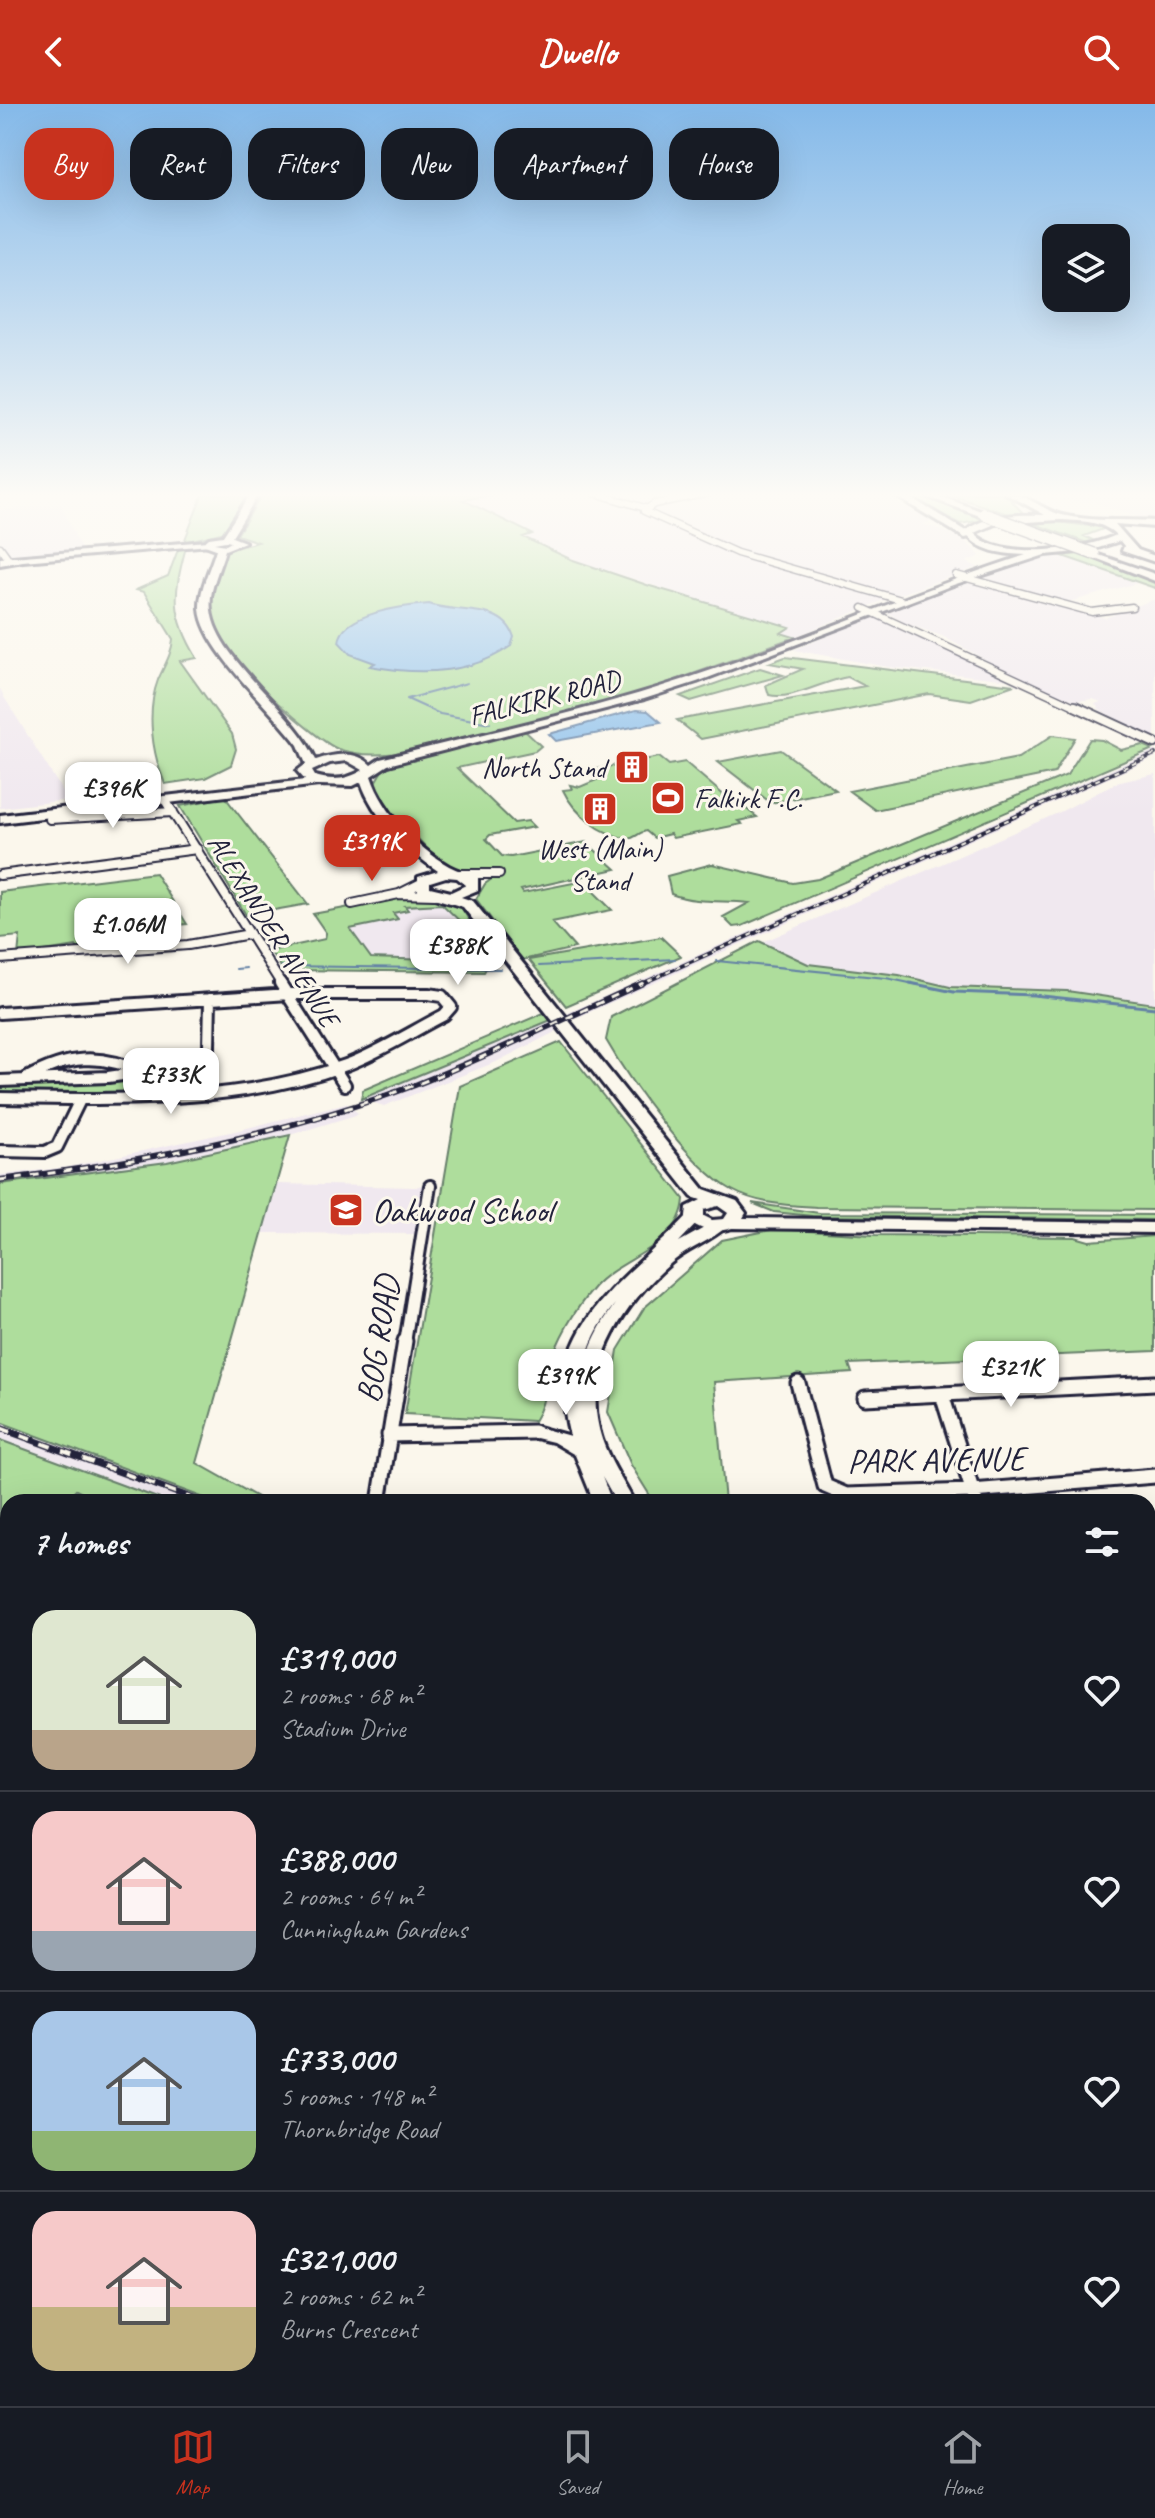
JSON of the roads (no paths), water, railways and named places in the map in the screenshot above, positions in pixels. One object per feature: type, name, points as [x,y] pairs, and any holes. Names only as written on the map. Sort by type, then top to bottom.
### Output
[{"type":"main road","points":[[206,600],[206,620],[304,744],[310,778],[317,782]]},
{"type":"main road","name":"FALKIRK ROAD","points":[[335,784],[367,773],[384,762],[640,697],[791,643],[891,600]]},
{"type":"main road","points":[[304,744],[365,763],[372,798]]},
{"type":"main road","name":"FALKIRK ROAD","points":[[246,787],[345,759],[431,750]]},
{"type":"main road","points":[[0,819],[165,800],[246,787],[317,782],[335,784],[372,798],[432,863],[456,873],[696,1206],[704,1224],[729,1221],[830,1227],[1155,1228]]},
{"type":"main road","points":[[432,863],[423,890],[440,896],[470,892]]},
{"type":"main road","points":[[424,880],[456,873]]},
{"type":"main road","points":[[600,1494],[581,1450],[571,1414],[575,1370],[592,1323],[696,1206],[717,1201],[731,1205],[729,1221]]},
{"type":"main road","points":[[621,1494],[597,1450],[587,1413],[589,1371],[596,1348],[619,1308],[642,1283],[682,1249],[729,1221]]},
{"type":"main road","points":[[534,1432],[554,1427],[571,1414]]},
{"type":"main road","points":[[534,1432],[558,1437],[581,1450]]},
{"type":"street","points":[[1050,600],[1092,612],[1132,607]]},
{"type":"street","points":[[868,609],[1155,743]]},
{"type":"street","name":"ALEXANDER AVENUE","points":[[165,800],[345,1085]]},
{"type":"street","points":[[50,819],[173,812]]},
{"type":"street","points":[[96,849],[99,863]]},
{"type":"street","points":[[0,875],[197,849]]},
{"type":"street","points":[[456,873],[499,874],[470,892]]},
{"type":"street","points":[[14,874],[16,889]]},
{"type":"street","points":[[399,894],[424,880]]},
{"type":"street","points":[[352,904],[399,894],[440,896]]},
{"type":"street","points":[[0,959],[188,945],[250,934]]},
{"type":"street","points":[[0,1013],[289,994],[428,994],[450,1001],[451,1007],[444,1015],[336,1069],[208,1095],[166,1100],[0,1098]]},
{"type":"street","points":[[208,1095],[210,999]]},
{"type":"street","points":[[24,1080],[68,1058],[102,1056],[144,1074]]},
{"type":"street","points":[[0,1081],[144,1074],[209,1063]]},
{"type":"street","points":[[0,1151],[45,1152],[57,1147],[80,1100]]},
{"type":"street","name":"BOG ROAD","points":[[380,1494],[430,1186]]},
{"type":"street","name":"PARK AVENUE","points":[[798,1383],[825,1486],[844,1494]]},
{"type":"street","points":[[865,1398],[1155,1383]]},
{"type":"street","points":[[942,1395],[973,1494]]},
{"type":"street","points":[[389,1435],[534,1432]]},
{"type":"street","name":"PARK AVENUE","points":[[992,1494],[1155,1476]]},
{"type":"water","points":[[429,604],[477,611],[500,618],[514,637],[511,646],[478,663],[443,670],[406,671],[370,666],[375,663],[350,654],[339,642],[343,632],[362,618],[390,609]]},
{"type":"water","points":[[636,710],[648,711],[661,722],[556,741],[549,734]]},
{"type":"waterway","points":[[467,683],[407,699],[440,714],[490,723]]},
{"type":"waterway","points":[[539,966],[675,959]]},
{"type":"waterway","points":[[717,961],[886,978],[919,985]]},
{"type":"waterway","points":[[282,966],[500,969]]},
{"type":"waterway","points":[[236,969],[246,968]]},
{"type":"waterway","points":[[910,983],[954,992],[1033,995],[1155,1008]]},
{"type":"railway","points":[[639,985],[1155,754]]},
{"type":"railway","points":[[0,1180],[158,1155],[262,1132],[365,1103],[501,1049],[643,983]]},
{"type":"railway","points":[[0,1428],[180,1494]]},
{"type":"place","name":"North Stand","points":[[632,767]]},
{"type":"place","name":"Falkirk F.C.","points":[[668,798]]},
{"type":"place","name":"West (Main) Stand","points":[[600,809]]},
{"type":"place","name":"Oakwood School","points":[[346,1210]]}]
